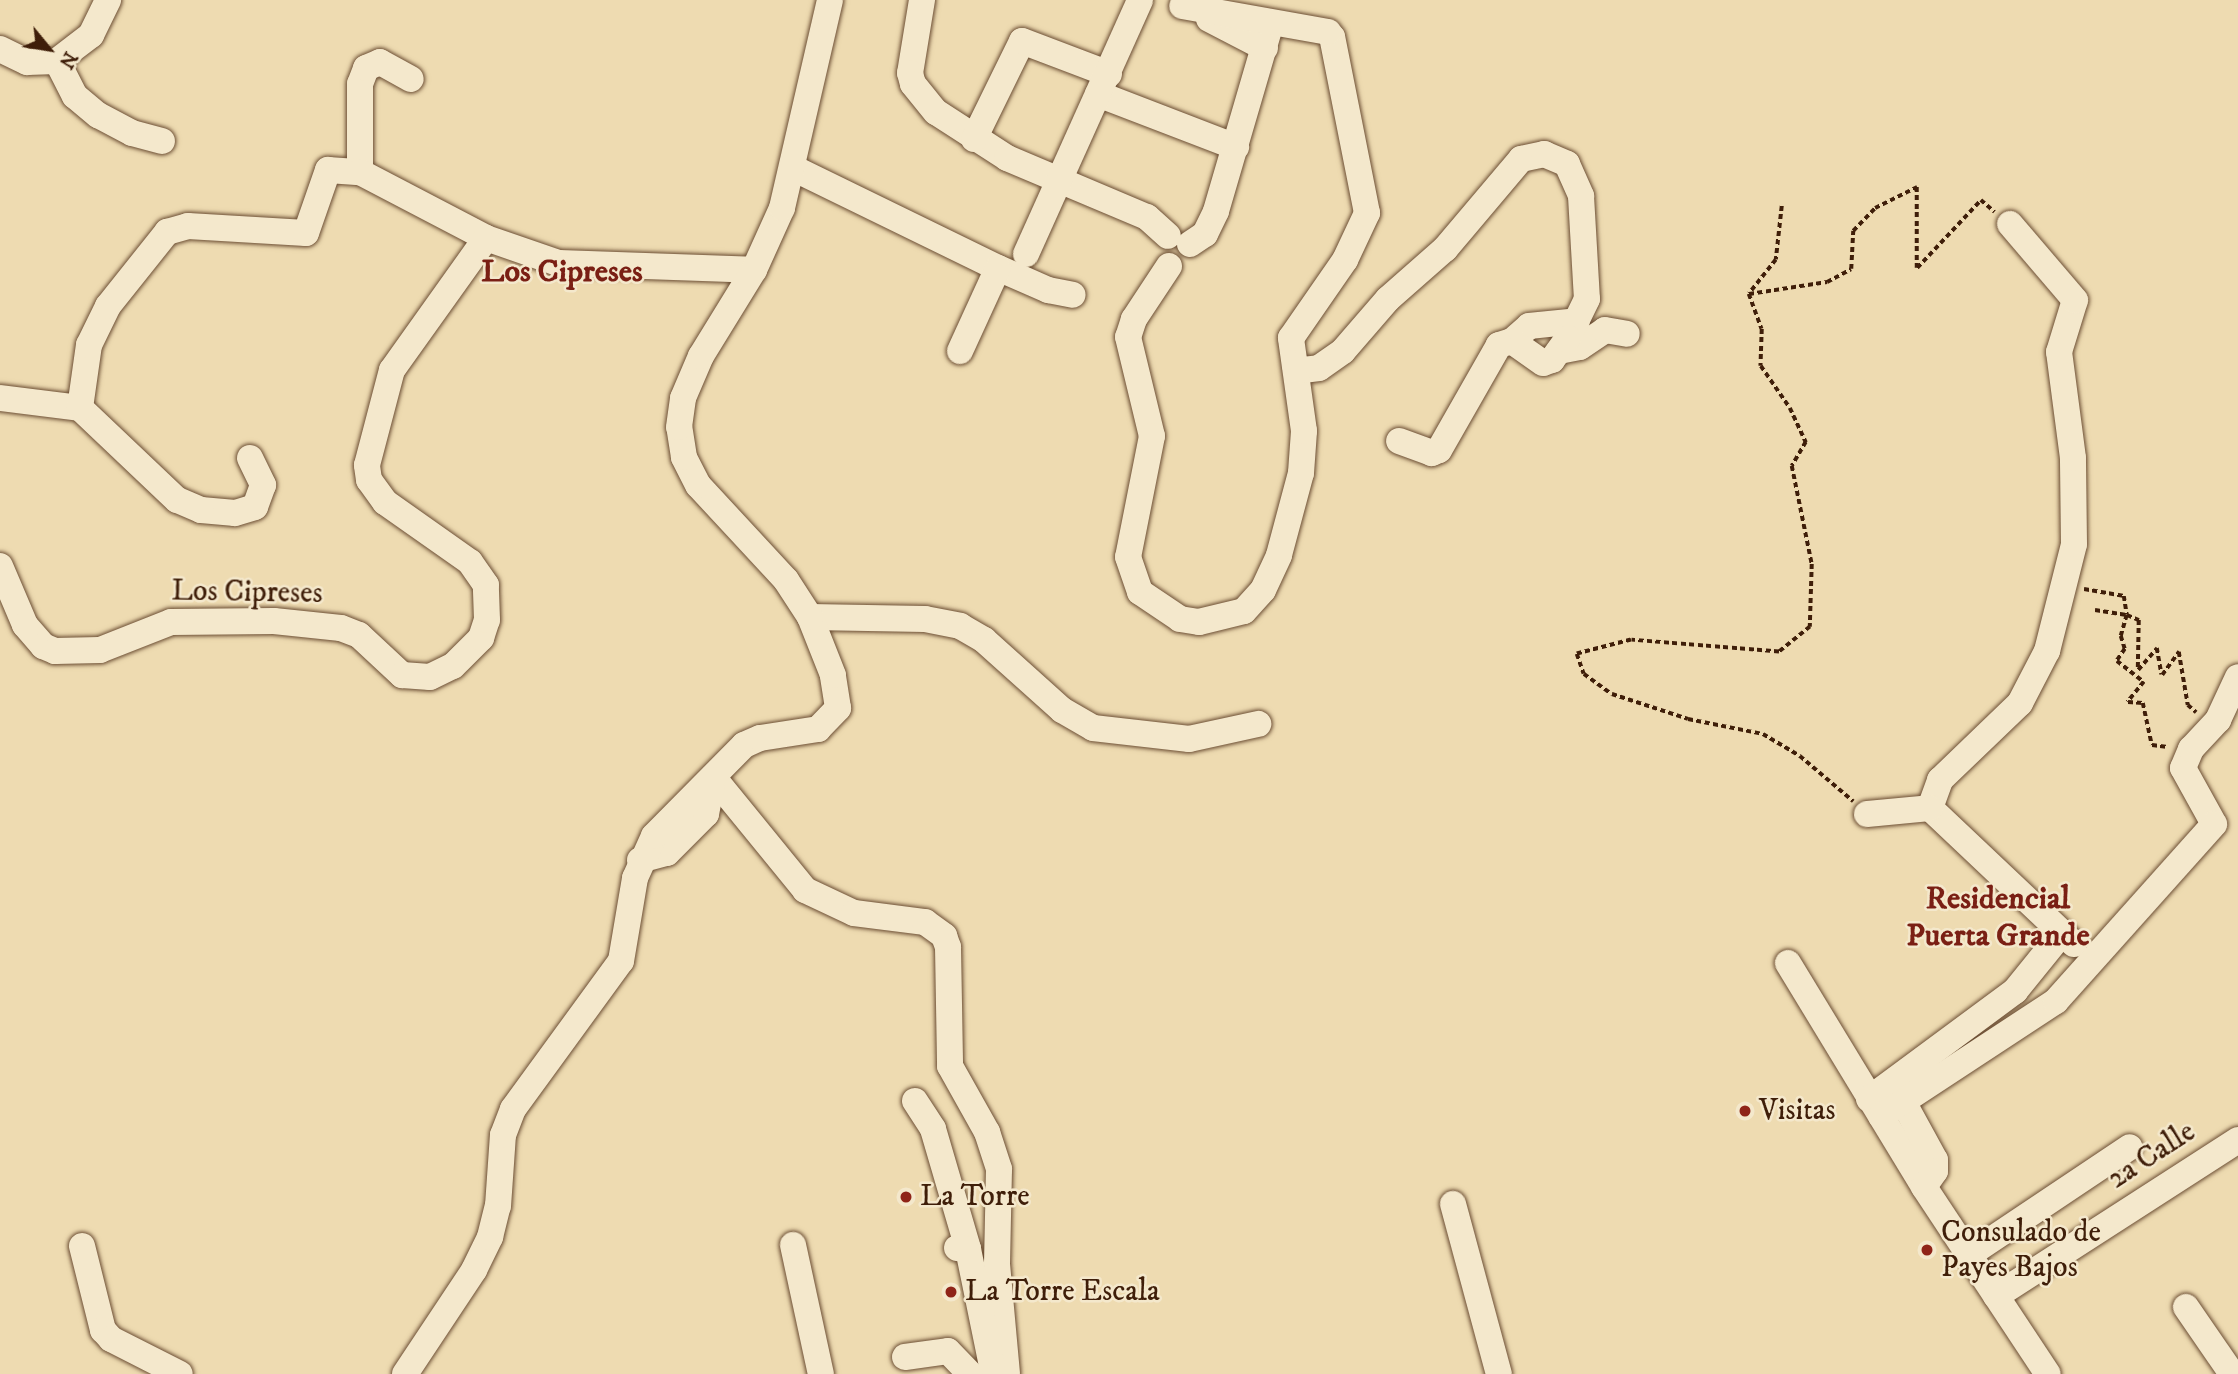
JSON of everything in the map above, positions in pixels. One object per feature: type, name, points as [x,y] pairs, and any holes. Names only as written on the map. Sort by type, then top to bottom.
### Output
[{"type":"street","points":[[0,49],[27,62],[57,61],[91,35],[108,0]]},
{"type":"street","points":[[405,1374],[474,1270],[490,1237],[498,1206],[503,1135],[513,1109],[621,961],[640,860],[671,816],[731,758],[760,738],[796,734],[825,724],[838,708],[833,675],[810,617],[786,580],[698,485],[684,457],[680,437],[682,398],[744,271],[782,208],[830,0]]},
{"type":"street","points":[[922,0],[909,59],[913,84],[936,112],[974,139],[1147,217],[1179,240]]},
{"type":"street","points":[[1026,254],[1140,0]]},
{"type":"street","points":[[1176,3],[1268,36],[1332,37],[1366,191],[1364,229],[1291,338],[1304,431],[1301,474],[1267,583],[1244,611],[1215,620],[1180,619],[1140,592],[1128,557],[1152,436],[1128,337],[1134,319],[1169,266],[1159,251],[1179,240],[1201,239],[1210,225],[1268,36]]},
{"type":"street","points":[[974,139],[1022,41],[1103,84],[1236,147]]},
{"type":"street","points":[[57,61],[75,96],[97,115],[132,133],[162,141]]},
{"type":"street","points":[[360,172],[360,84],[366,68],[380,62],[411,79]]},
{"type":"street","points":[[1295,365],[1320,368],[1343,351],[1388,299],[1445,249],[1509,171],[1533,154],[1553,156],[1567,164],[1576,177],[1587,299],[1559,351],[1543,363],[1512,341]]},
{"type":"street","points":[[793,168],[998,268],[1048,290],[1073,295]]},
{"type":"street","points":[[80,408],[83,373],[98,324],[167,232],[188,226],[306,233],[328,170],[360,172],[486,238],[558,263],[744,271]]},
{"type":"street","points":[[1930,808],[1940,780],[2020,704],[2047,651],[2074,544],[2073,471],[2059,352],[2076,300],[2010,224]]},
{"type":"street","name":"Los Cipreses","points":[[0,566],[25,625],[43,646],[83,654],[171,622],[274,621],[341,628],[359,635],[389,669],[415,678],[442,672],[469,652],[487,620],[486,584],[470,562],[385,502],[369,480],[367,465],[392,370],[486,238]]},
{"type":"street","points":[[960,351],[998,268]]},
{"type":"street","points":[[1399,441],[1432,453],[1439,450],[1491,354],[1529,326],[1577,321]]},
{"type":"street","points":[[1559,351],[1570,352],[1605,330],[1627,334]]},
{"type":"street","points":[[0,398],[80,408],[157,484],[177,500],[201,510],[235,513],[255,507],[263,485],[250,458]]},
{"type":"street","points":[[810,617],[925,618],[960,626],[984,640],[1062,710],[1093,728],[1189,739],[1258,724]]},
{"type":"street","points":[[1875,1108],[1898,1092],[2039,1014],[2068,989],[2090,958],[2226,824],[2183,768],[2191,749],[2218,720],[2238,677]]},
{"type":"street","points":[[713,777],[805,890],[854,913],[925,922],[944,936],[948,947],[950,1066],[987,1132],[999,1169],[997,1264],[1007,1374]]},
{"type":"street","points":[[1867,814],[1930,808],[2090,958]]},
{"type":"street","points":[[1898,1092],[2015,991],[2062,933]]},
{"type":"street","points":[[1788,963],[1924,1186],[2048,1374]]},
{"type":"street","points":[[1898,1092],[1937,1165],[1924,1186]]},
{"type":"street","points":[[915,1101],[933,1129],[993,1374]]},
{"type":"street","name":"2a Calle","points":[[1996,1296],[2238,1140]]},
{"type":"street","points":[[1970,1254],[2130,1147]]},
{"type":"street","points":[[1453,1204],[1499,1374]]},
{"type":"street","points":[[793,1245],[821,1374]]},
{"type":"street","points":[[82,1246],[103,1330],[111,1339],[180,1374]]},
{"type":"street","points":[[2186,1307],[2232,1374]]},
{"type":"street","points":[[905,1357],[948,1352],[971,1374]]},
{"type":"path","points":[[1749,294],[1827,282],[1851,269],[1853,231],[1875,208],[1917,187],[1917,268],[1981,200],[2010,224]]},
{"type":"path","points":[[1749,294],[1776,260],[1782,206]]},
{"type":"path","points":[[1749,294],[1762,329],[1761,366],[1790,408],[1806,442],[1792,466],[1812,564],[1810,627],[1779,652],[1631,640],[1577,654],[1584,674],[1612,695],[1666,713],[1763,734],[1800,756],[1867,814]]},
{"type":"path","points":[[2065,586],[2124,596],[2127,615],[2121,636],[2125,649],[2117,661],[2144,682],[2128,702],[2143,703],[2151,745],[2191,749]]},
{"type":"path","points":[[2095,610],[2127,615],[2138,620],[2138,670],[2157,648],[2162,675],[2179,652],[2188,705],[2218,720]]},
{"type":"place","name":"Visitas","points":[[1745,1111]]},
{"type":"place","name":"La Torre","points":[[906,1197]]},
{"type":"place","name":"Consulado de Payes Bajos","points":[[1927,1250]]},
{"type":"place","name":"La Torre Escala","points":[[951,1292]]},
{"type":"district","name":"Los Cipreses","points":[[562,272]]},
{"type":"district","name":"Residencial Puerta Grande","points":[[1998,918]]}]
